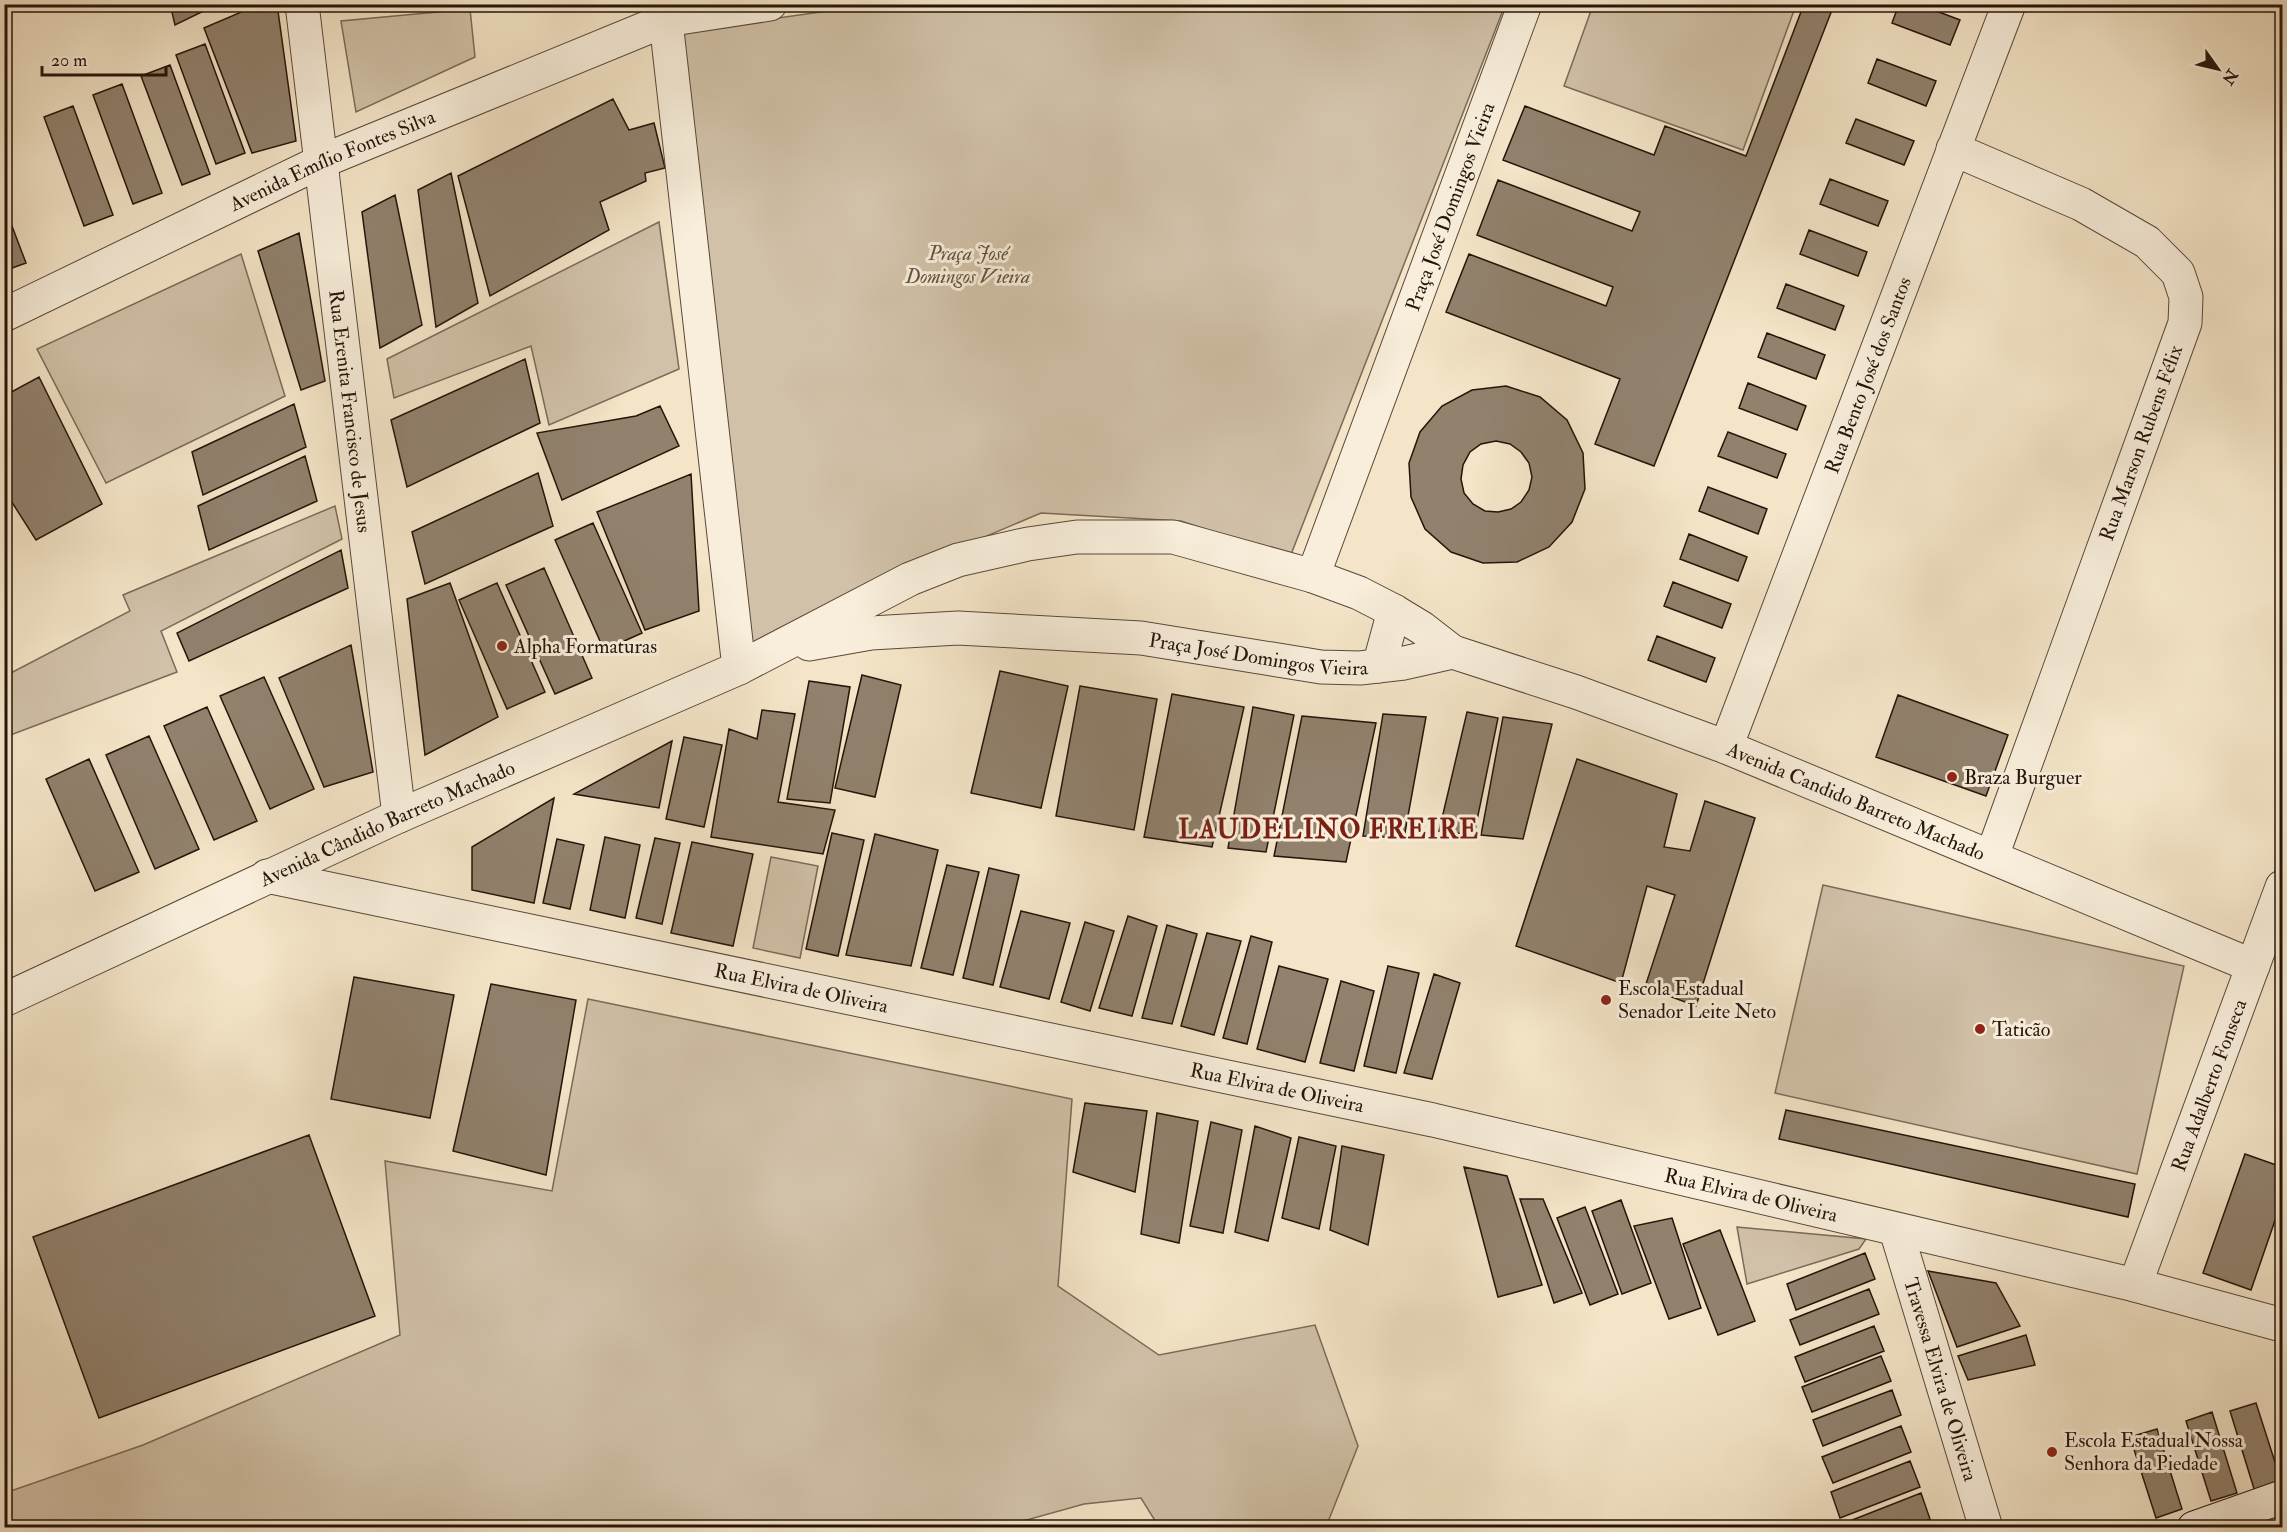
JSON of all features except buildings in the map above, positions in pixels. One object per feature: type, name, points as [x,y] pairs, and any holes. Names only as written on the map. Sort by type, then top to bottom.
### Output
[{"type":"street","name":"Rua Erenita Francisco de Jesus","points":[[302,4],[399,816]]},
{"type":"street","points":[[738,668],[665,12],[770,4]]},
{"type":"street","name":"Praça José Domingos Vieira","points":[[1313,576],[1525,4]]},
{"type":"street","name":"Rua Bento José dos Santos","points":[[1726,747],[2009,4]]},
{"type":"street","name":"Avenida Emílio Fontes Silva","points":[[4,315],[321,162],[665,12]]},
{"type":"street","name":"Rua Marson Rubens Félix","points":[[1953,149],[2081,204],[2147,242],[2178,273],[2187,297],[2185,323],[1992,856]]},
{"type":"street","points":[[772,651],[910,579],[958,560],[1028,544],[1077,537],[1173,537],[1313,576],[1359,593],[1422,628],[1453,652]]},
{"type":"street","name":"Praça José Domingos Vieira","points":[[1379,666],[1394,611]]},
{"type":"street","name":"Praça José Domingos Vieira","points":[[772,651],[871,633],[958,628],[1141,638],[1321,667],[1379,666],[1453,652]]},
{"type":"street","name":"Avenida Cândido Barreto Machado","points":[[4,1000],[399,816],[772,651]]},
{"type":"street","name":"Avenida Candido Barreto Machado","points":[[1453,652],[1576,692],[1726,747],[2253,966]]},
{"type":"street","name":"Rua Elvira de Oliveira","points":[[267,876],[1432,1120],[2135,1285],[2283,1325]]},
{"type":"street","name":"Rua Adalberto Fonseca","points":[[2135,1285],[2283,887]]},
{"type":"street","name":"Travessa Elvira de Oliveira","points":[[1896,1230],[1986,1527]]},
{"type":"street","points":[[2194,1527],[2283,1497]]},
{"type":"green space","name":"Praça José Domingos Vieira","points":[[877,4],[1505,5],[1290,557],[1181,521],[1041,513],[914,567],[753,658],[680,32]]},
{"type":"green space","points":[[1593,5],[1796,5],[1743,150],[1564,86]]},
{"type":"green space","points":[[470,9],[475,57],[356,112],[341,21]]},
{"type":"green space","points":[[659,222],[679,369],[549,425],[531,346],[394,398],[387,359]]},
{"type":"green space","points":[[241,254],[285,396],[106,483],[37,349]]},
{"type":"green space","points":[[335,506],[342,539],[161,631],[177,672],[8,736],[4,710],[5,676],[130,611],[123,595]]},
{"type":"green space","points":[[771,857],[818,866],[800,958],[753,948]]},
{"type":"green space","name":"Taticão","points":[[1823,885],[2184,966],[2137,1174],[1775,1093]]},
{"type":"green space","points":[[588,999],[1072,1099],[1058,1286],[1159,1355],[1315,1325],[1358,1446],[1326,1527],[1159,1527],[1141,1498],[1084,1504],[998,1528],[5,1527],[5,1493],[143,1445],[400,1335],[385,1161],[552,1191]]},
{"type":"green space","points":[[1737,1227],[1866,1239],[1859,1249],[1747,1284]]},
{"type":"place","name":"Alpha Formaturas","points":[[502,646]]},
{"type":"place","name":"Braza Burguer","points":[[1952,777]]},
{"type":"place","name":"Escola Estadual Senador Leite Neto","points":[[1606,1000]]},
{"type":"place","name":"Taticão","points":[[1980,1029]]},
{"type":"place","name":"Escola Estadual Nossa Senhora da Piedade","points":[[2052,1452]]},
{"type":"district","name":"LAUDELINO FREIRE","points":[[1329,830]]}]
